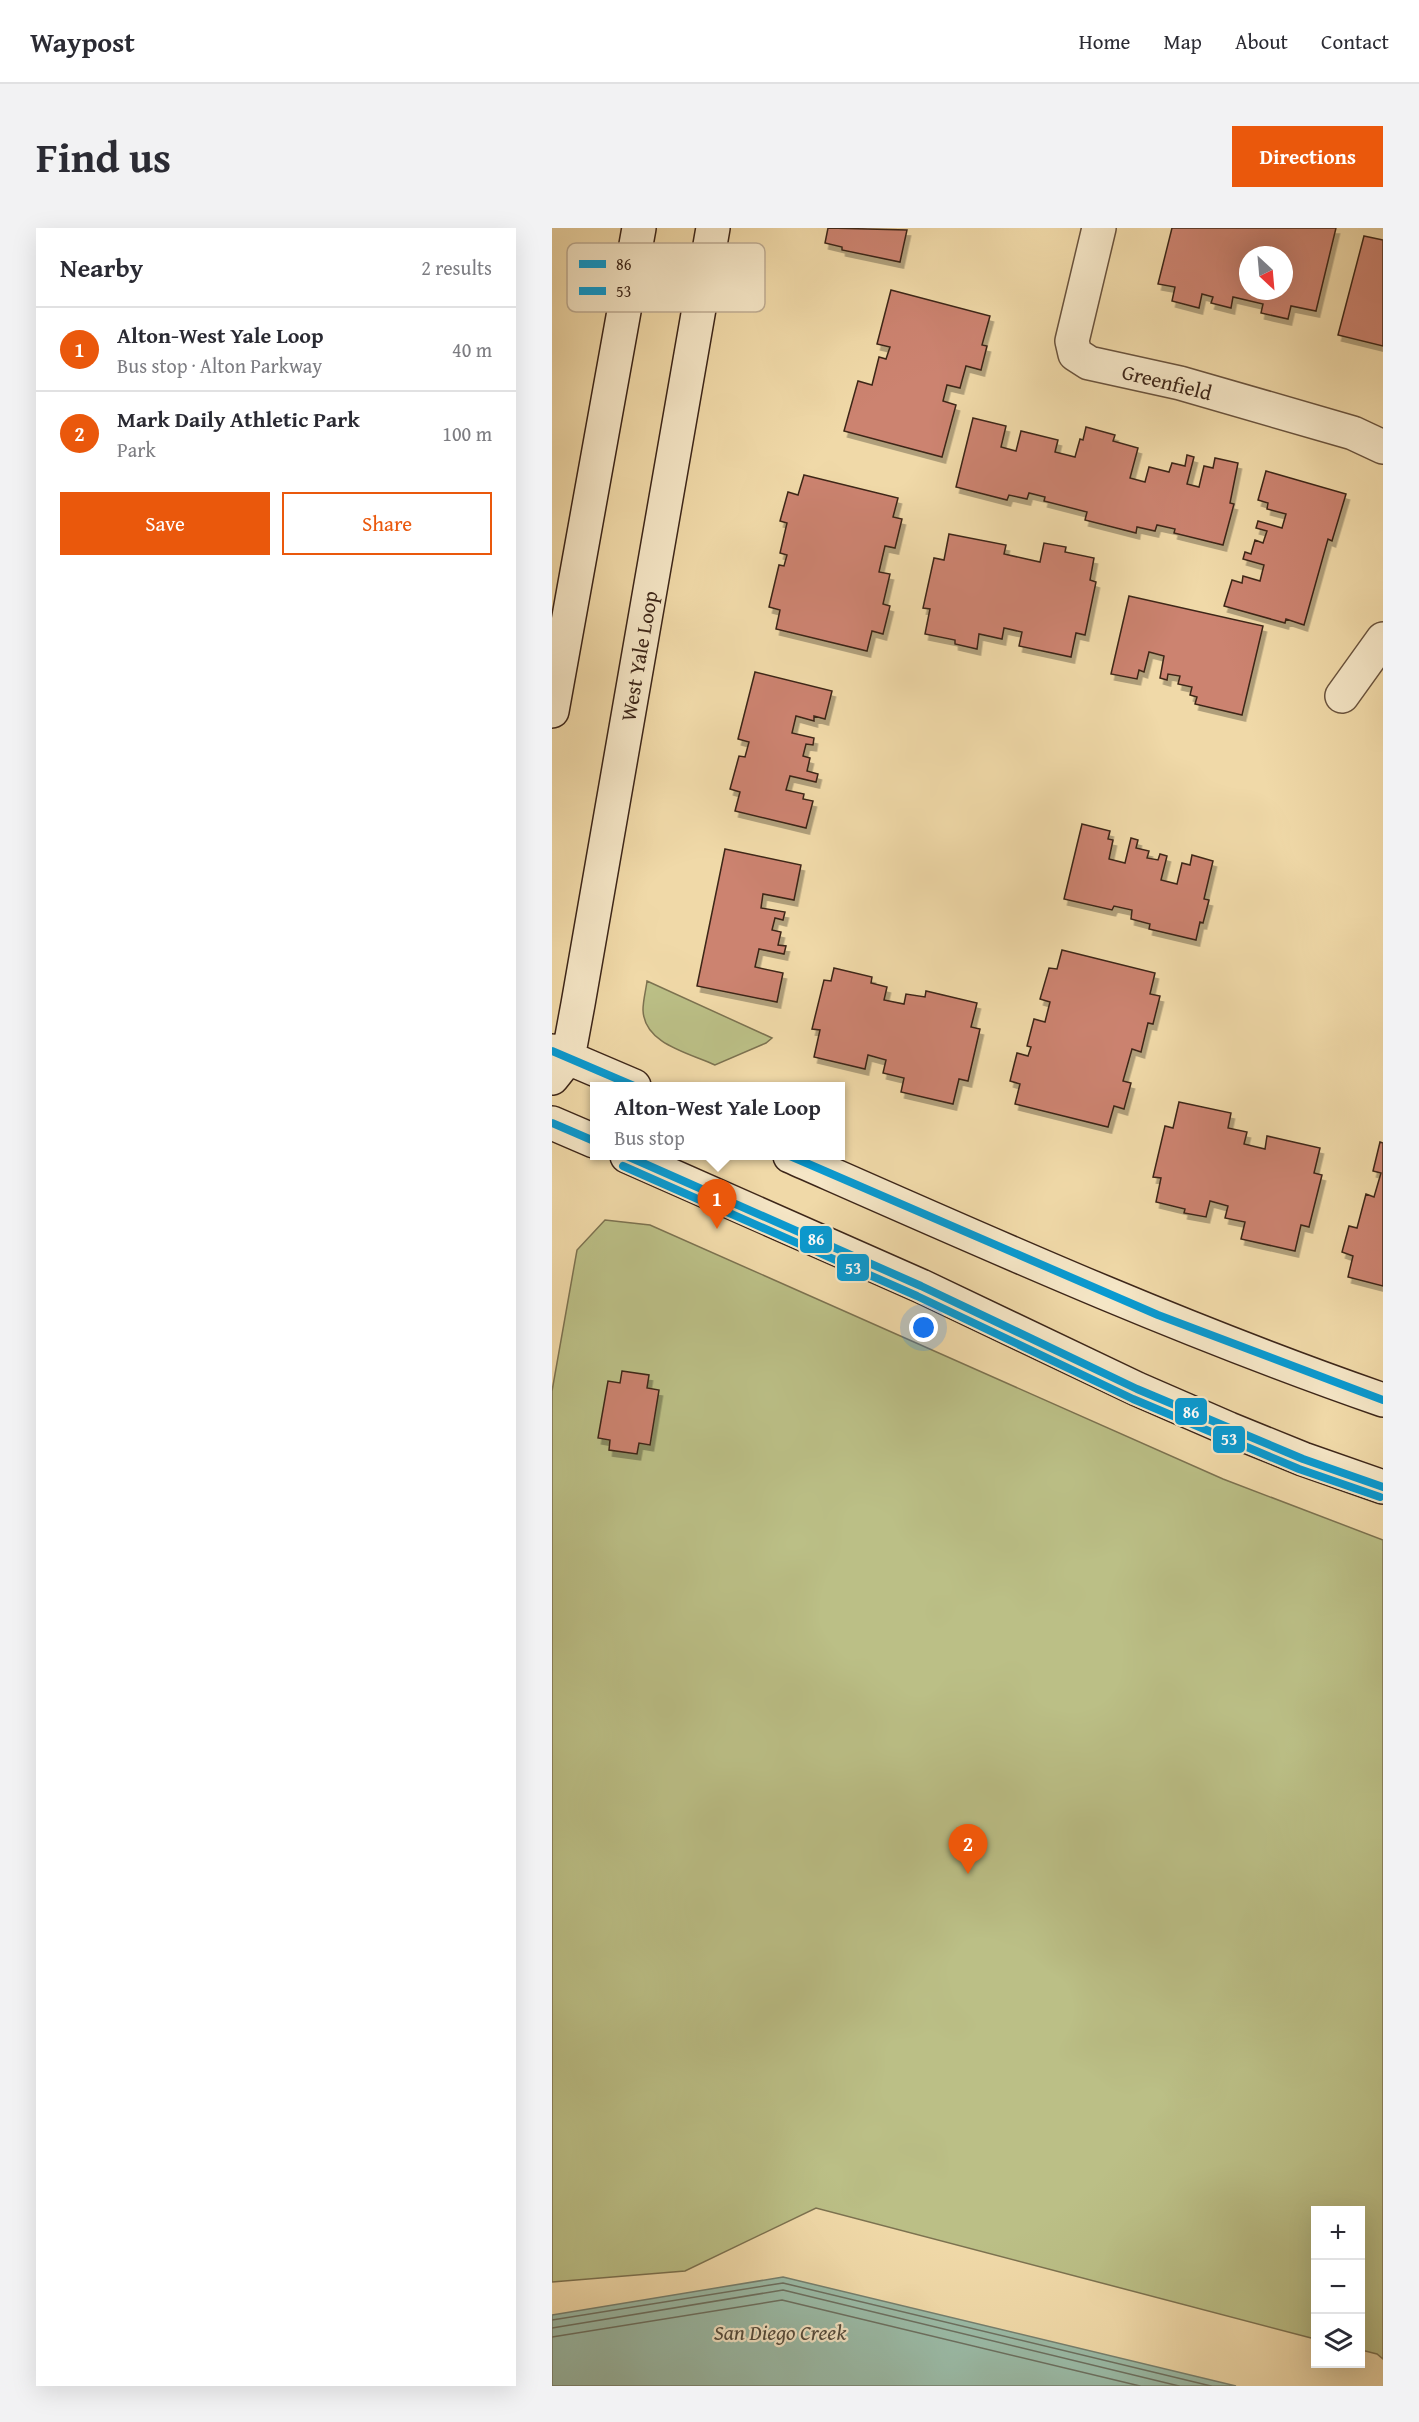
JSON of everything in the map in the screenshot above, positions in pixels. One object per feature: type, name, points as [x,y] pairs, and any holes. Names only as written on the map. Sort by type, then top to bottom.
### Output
[{"type":"main road","points":[[636,243],[639,228]]},
{"type":"main road","name":"West Yale Loop","points":[[710,243],[713,228]]},
{"type":"main road","name":"Greenfield","points":[[1099,228],[1072,341],[1075,354],[1089,363],[1180,383],[1353,433],[1383,447]]},
{"type":"main road","points":[[552,711],[624,312]]},
{"type":"main road","name":"West Yale Loop","points":[[557,1063],[608,838],[699,312]]},
{"type":"main road","points":[[1342,696],[1383,639]]},
{"type":"main road","points":[[557,1063],[621,1082]]},
{"type":"main road","points":[[552,1123],[590,1140]]},
{"type":"main road","points":[[638,1160],[921,1286],[1137,1389],[1303,1459],[1383,1487]]},
{"type":"main road","points":[[801,1160],[1010,1253],[1163,1316],[1383,1400]]},
{"type":"green space","points":[[647,981],[772,1038],[766,1043],[715,1065],[670,1046],[659,1039],[645,1022],[643,1006]]},
{"type":"green space","points":[[605,1220],[650,1225],[1223,1479],[1383,1540],[1383,2359],[1377,2354],[1365,2351],[1365,2206],[1311,2206],[1311,2338],[816,2208],[685,2271],[552,2282],[552,1391],[577,1250]]},
{"type":"water","name":"San Diego Creek","points":[[783,2277],[1236,2386],[552,2386],[552,2315]]},
{"type":"building","points":[[828,228],[907,230],[900,262],[842,250],[842,247],[825,243]]},
{"type":"building","points":[[1172,228],[1336,228],[1316,311],[1291,306],[1288,319],[1261,313],[1263,304],[1246,300],[1293,300],[1293,246],[1239,246],[1239,298],[1233,297],[1231,308],[1211,303],[1213,297],[1202,294],[1199,308],[1172,301],[1175,287],[1158,284]]},
{"type":"building","points":[[1364,236],[1383,240],[1383,346],[1338,335]]},
{"type":"building","points":[[891,290],[990,316],[982,345],[987,346],[981,370],[966,366],[960,388],[947,385],[943,401],[956,405],[942,457],[844,431],[858,381],[872,385],[879,357],[886,359],[890,347],[877,344]]},
{"type":"building","points":[[973,418],[1006,426],[1001,447],[1016,451],[1021,431],[1058,440],[1055,452],[1075,457],[1086,427],[1115,435],[1113,441],[1138,448],[1130,478],[1145,482],[1149,467],[1169,472],[1172,463],[1185,466],[1187,455],[1194,457],[1187,484],[1199,487],[1204,466],[1213,468],[1215,458],[1238,463],[1230,503],[1234,504],[1223,545],[1174,533],[1175,529],[1157,525],[1155,531],[1137,527],[1136,533],[1085,520],[1087,512],[1044,501],[1045,497],[1029,493],[1027,499],[1009,495],[1007,500],[956,487]]},
{"type":"building","points":[[1266,471],[1346,494],[1332,541],[1328,539],[1304,625],[1286,619],[1285,623],[1224,606],[1232,580],[1242,583],[1243,576],[1260,581],[1264,565],[1243,559],[1245,552],[1251,554],[1255,540],[1263,543],[1267,531],[1256,528],[1258,521],[1282,528],[1286,514],[1267,509],[1268,503],[1258,500]]},
{"type":"building","points":[[804,475],[898,498],[893,517],[902,519],[895,548],[885,546],[879,572],[890,574],[883,604],[890,606],[883,634],[872,631],[867,651],[776,629],[780,610],[769,607],[779,565],[784,566],[787,555],[780,553],[787,523],[780,521],[788,492],[798,495]]},
{"type":"building","points":[[949,534],[1006,545],[1004,554],[1040,562],[1044,543],[1066,547],[1065,552],[1094,558],[1090,580],[1096,582],[1085,635],[1076,633],[1071,657],[1019,646],[1022,632],[1004,628],[1002,639],[979,634],[977,649],[955,644],[955,640],[925,634],[930,609],[923,608],[934,558],[944,560]]},
{"type":"building","points":[[1129,596],[1263,626],[1242,715],[1195,704],[1197,697],[1190,695],[1192,687],[1178,684],[1180,676],[1168,674],[1167,680],[1160,678],[1164,656],[1149,652],[1144,672],[1139,670],[1137,679],[1111,674]]},
{"type":"building","points":[[755,672],[832,691],[825,719],[814,716],[814,721],[796,716],[792,733],[814,738],[813,745],[806,744],[803,756],[810,758],[807,771],[818,774],[816,782],[790,776],[786,790],[804,794],[803,799],[813,801],[806,828],[735,811],[740,792],[730,789],[739,756],[745,757],[749,742],[738,739]]},
{"type":"building","points":[[1082,824],[1110,831],[1108,839],[1113,840],[1109,859],[1125,863],[1131,838],[1138,840],[1136,848],[1149,851],[1147,858],[1158,860],[1160,854],[1167,856],[1161,880],[1177,884],[1182,863],[1190,865],[1192,855],[1213,861],[1204,899],[1209,900],[1196,940],[1149,929],[1150,924],[1131,919],[1132,910],[1114,906],[1112,910],[1064,899]]},
{"type":"building","points":[[725,849],[801,865],[794,900],[763,894],[761,908],[785,912],[783,920],[775,918],[772,930],[781,932],[778,945],[786,946],[784,954],[759,949],[755,967],[783,973],[777,1002],[697,986]]},
{"type":"building","points":[[1062,950],[1155,973],[1150,994],[1160,996],[1153,1024],[1148,1023],[1141,1052],[1132,1049],[1123,1081],[1131,1083],[1124,1109],[1114,1106],[1108,1127],[1015,1104],[1020,1084],[1010,1081],[1017,1053],[1028,1056],[1031,1047],[1027,1046],[1034,1019],[1045,1022],[1050,1002],[1040,999],[1049,968],[1057,969]]},
{"type":"building","points":[[834,968],[872,977],[871,983],[887,987],[884,1000],[904,1004],[906,994],[925,997],[926,991],[977,1003],[971,1027],[980,1029],[968,1081],[959,1079],[953,1104],[901,1092],[904,1078],[883,1073],[886,1060],[868,1055],[865,1069],[814,1057],[820,1030],[812,1029],[824,980],[831,981]]},
{"type":"building","points":[[1179,1102],[1231,1113],[1228,1128],[1247,1132],[1244,1144],[1265,1149],[1267,1136],[1320,1148],[1314,1173],[1322,1175],[1309,1227],[1301,1225],[1295,1251],[1241,1239],[1245,1222],[1225,1218],[1228,1206],[1210,1201],[1206,1217],[1184,1213],[1185,1209],[1156,1202],[1161,1178],[1153,1177],[1165,1126],[1173,1128]]},
{"type":"building","points":[[1380,1142],[1383,1143],[1383,1286],[1348,1277],[1353,1256],[1342,1252],[1349,1226],[1357,1228],[1366,1194],[1374,1197],[1381,1173],[1373,1171]]},
{"type":"building","points":[[622,1371],[649,1375],[647,1388],[659,1390],[650,1445],[639,1443],[637,1454],[609,1450],[610,1440],[598,1438],[608,1381],[620,1383]]},
{"type":"transit line","name":"86","points":[[552,1051],[625,1082]]},
{"type":"transit line","name":"86","points":[[552,1123],[590,1139]]},
{"type":"transit line","name":"86","points":[[636,1160],[921,1286],[1137,1389],[1303,1459],[1383,1487]]},
{"type":"transit line","name":"86","points":[[799,1160],[1158,1315],[1383,1400]]},
{"type":"transit line","name":"53","points":[[623,1166],[917,1296],[1133,1399],[1299,1469],[1380,1497]]},
{"type":"place","name":"Alton-West Yale Loop","points":[[717,1229]]},
{"type":"place","name":"Mark Daily Athletic Park","points":[[968,1874]]}]
